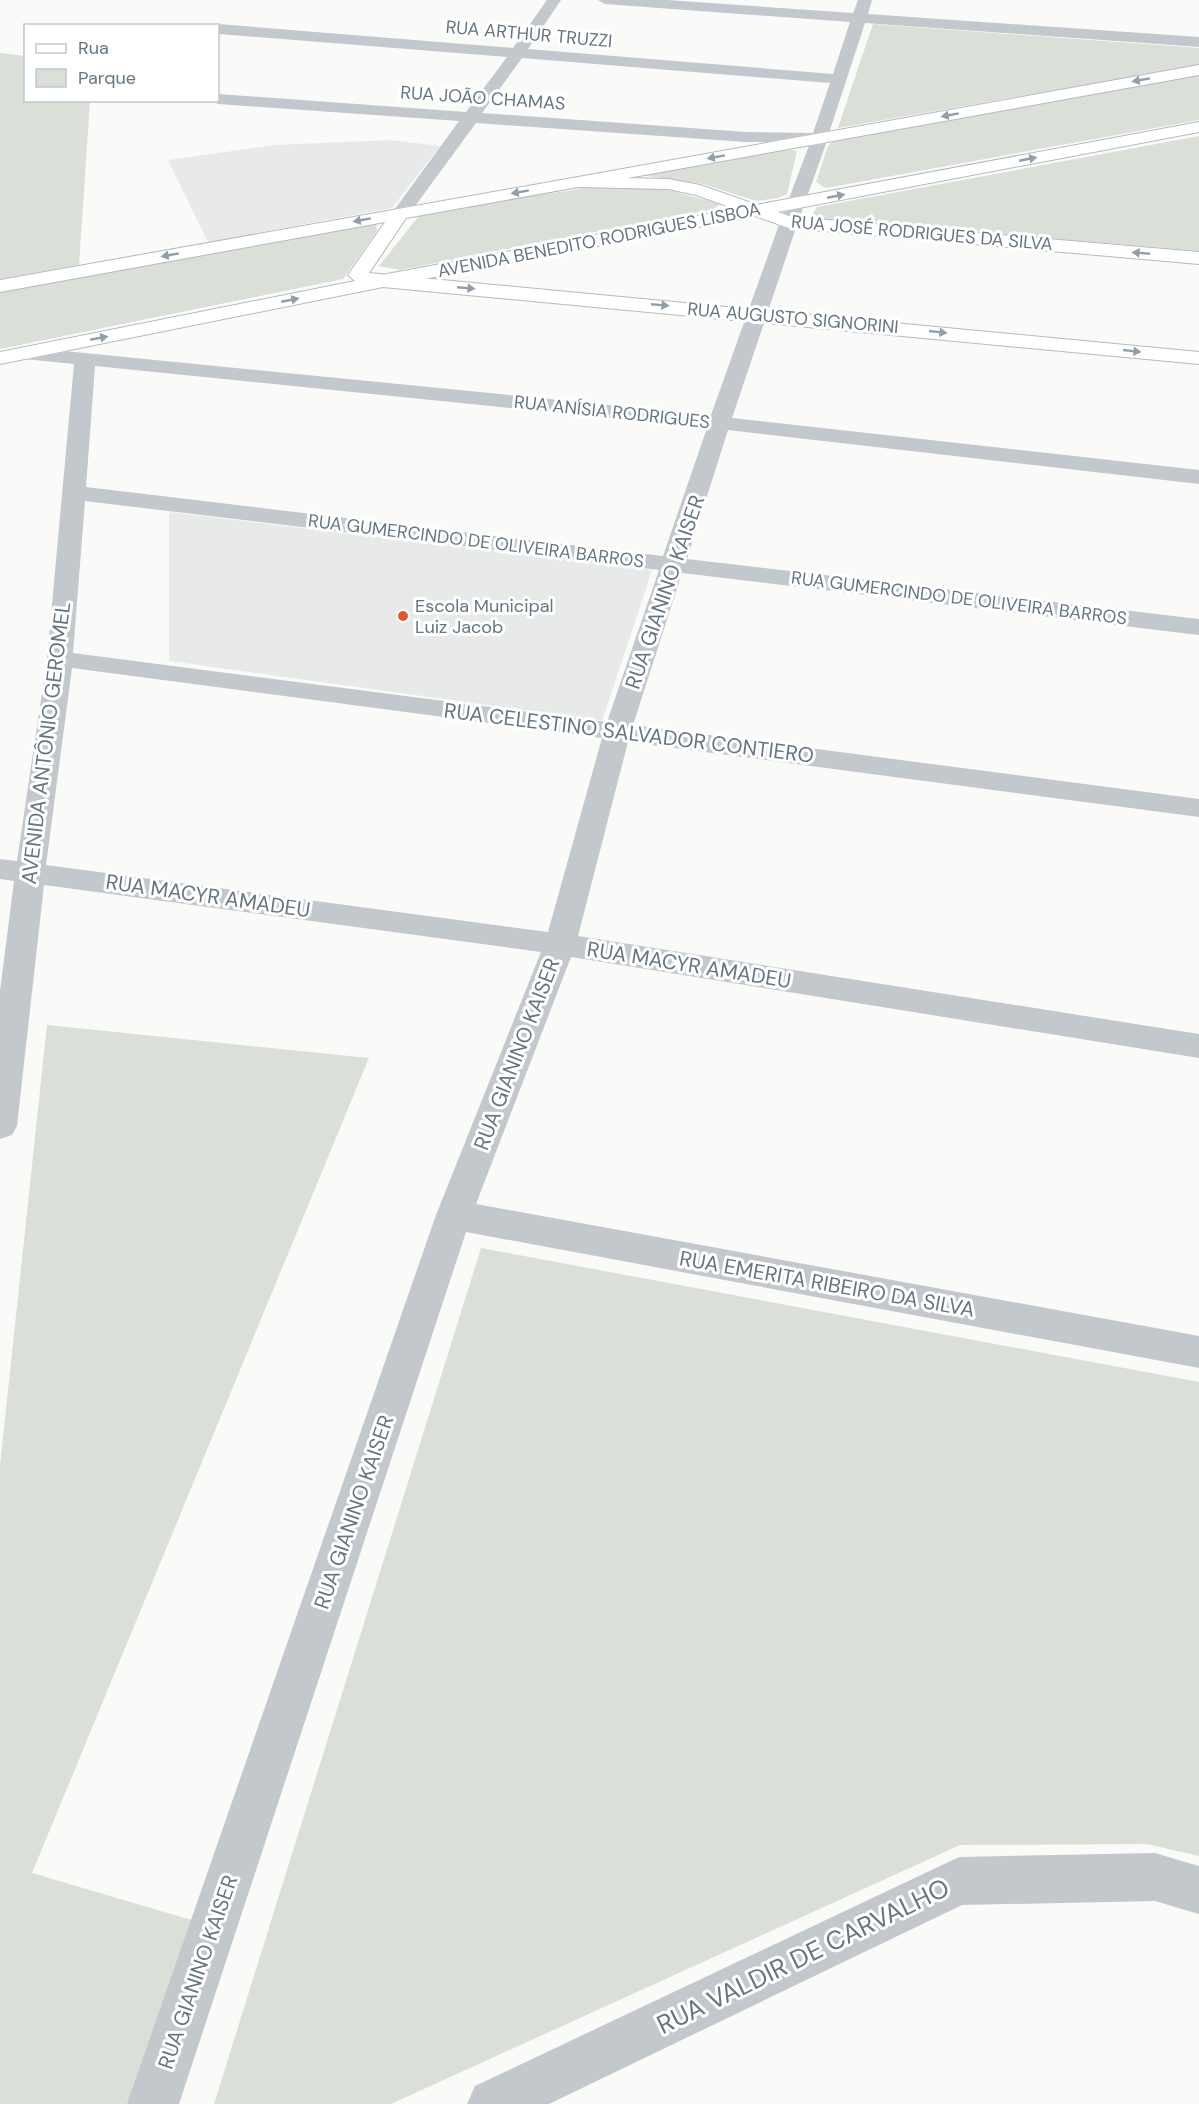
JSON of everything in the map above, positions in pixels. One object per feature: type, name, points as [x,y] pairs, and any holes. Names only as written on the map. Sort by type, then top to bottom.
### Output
[{"type":"main road","points":[[820,138],[1199,70]]},
{"type":"main road","name":"AVENIDA BENEDITO RODRIGUES LISBOA","points":[[0,358],[387,280],[1199,127]]},
{"type":"main road","points":[[0,286],[578,182],[749,144]]},
{"type":"main road","name":"RUA JOSÉ RODRIGUES DA SILVA","points":[[578,182],[668,184],[700,190],[789,222],[1199,258]]},
{"type":"main road","points":[[387,280],[370,280],[358,275],[401,213]]},
{"type":"main road","name":"RUA AUGUSTO SIGNORINI","points":[[387,280],[1199,358]]},
{"type":"street","points":[[401,213],[469,117],[520,52],[554,0]]},
{"type":"street","points":[[605,0],[1199,42]]},
{"type":"street","name":"RUA GIANINO KAISER","points":[[153,2104],[454,1215],[560,944],[617,732],[722,423],[756,314],[820,138],[865,0]]},
{"type":"street","name":"RUA ARTHUR TRUZZI","points":[[219,29],[838,79]]},
{"type":"street","name":"RUA JOÃO CHAMAS","points":[[219,99],[469,117],[749,144],[820,138]]},
{"type":"street","name":"RUA ANÍSIA RODRIGUES","points":[[24,353],[722,423],[1199,477]]},
{"type":"street","name":"AVENIDA ANTÔNIO GEROMEL","points":[[0,1126],[15,870],[60,659],[85,359]]},
{"type":"street","name":"RUA GUMERCINDO DE OLIVEIRA BARROS","points":[[75,493],[1199,627]]},
{"type":"street","name":"RUA CELESTINO SALVADOR CONTIERO","points":[[60,659],[1199,808]]},
{"type":"street","name":"RUA MACYR AMADEU","points":[[15,870],[560,944],[1199,1046]]},
{"type":"street","name":"RUA EMERITA RIBEIRO DA SILVA","points":[[454,1215],[1199,1352]]},
{"type":"street","name":"RUA VALDIR DE CARVALHO","points":[[493,2104],[959,1881],[1155,1877],[1199,1890]]},
{"type":"shaded area","points":[[391,140],[440,146],[392,208],[208,242],[168,160],[275,145]]},
{"type":"shaded area","name":"Escola Municipal Luiz Jacob","points":[[169,512],[652,570],[602,721],[169,661]]},
{"type":"green space","points":[[873,24],[1199,48],[1199,65],[838,128]]},
{"type":"green space","points":[[0,53],[24,56],[24,102],[90,102],[79,265],[0,279]]},
{"type":"green space","points":[[1199,73],[1199,120],[826,188],[816,182],[828,146],[835,139]]},
{"type":"green space","points":[[1199,136],[1199,251],[810,218],[817,207]]},
{"type":"green space","points":[[779,148],[797,151],[787,194],[778,198],[756,201],[703,184],[640,175]]},
{"type":"green space","points":[[634,186],[672,191],[720,204],[714,209],[399,270],[379,266],[422,212],[594,187]]},
{"type":"green space","points":[[376,223],[377,231],[343,279],[0,349],[0,290]]},
{"type":"green space","points":[[47,1025],[369,1058],[32,1873],[198,1922],[140,2104],[0,2104],[0,1465]]},
{"type":"green space","points":[[481,1248],[1199,1382],[1199,1856],[1147,1844],[960,1845],[391,2104],[214,2104]]},
{"type":"place","name":"Escola Municipal Luiz Jacob","points":[[403,616]]}]
